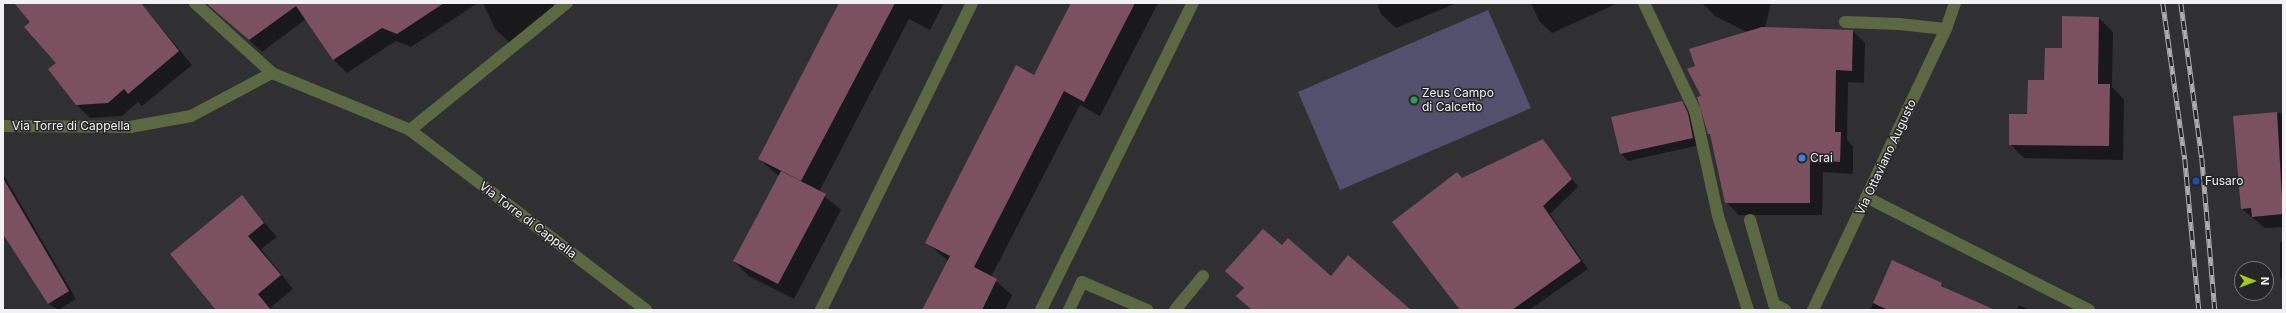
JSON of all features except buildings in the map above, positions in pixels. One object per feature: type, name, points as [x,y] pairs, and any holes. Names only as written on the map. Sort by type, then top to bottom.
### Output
[{"type":"street","name":"Via Torre di Cappella","points":[[195,3],[272,73],[410,130],[646,310]]},
{"type":"street","points":[[410,130],[567,3]]},
{"type":"street","points":[[822,310],[972,3]]},
{"type":"street","points":[[1041,310],[1193,3]]},
{"type":"street","points":[[1644,3],[1695,111],[1718,216],[1748,310]]},
{"type":"street","name":"Via Ottaviano Augusto","points":[[1813,310],[1868,198],[1946,29],[1955,3]]},
{"type":"street","points":[[1845,22],[1899,24],[1946,29]]},
{"type":"street","name":"Via Torre di Cappella","points":[[3,126],[130,127],[191,116],[272,73]]},
{"type":"street","points":[[1868,198],[2089,310]]},
{"type":"street","points":[[1750,220],[1774,304],[1785,310]]},
{"type":"street","points":[[1175,310],[1202,276]]},
{"type":"street","points":[[1069,310],[1082,282],[1147,310]]},
{"type":"shaded area","name":"Zeus Campo di Calcetto","points":[[1488,10],[1531,108],[1340,190],[1298,92]]},
{"type":"railway","points":[[2163,3],[2185,159],[2199,310]]},
{"type":"railway","points":[[2181,3],[2202,158],[2215,310]]},
{"type":"place","name":"Zeus Campo di Calcetto","points":[[1414,100]]},
{"type":"place","name":"Crai","points":[[1802,158]]},
{"type":"place","name":"Fusaro","points":[[2196,181]]}]
